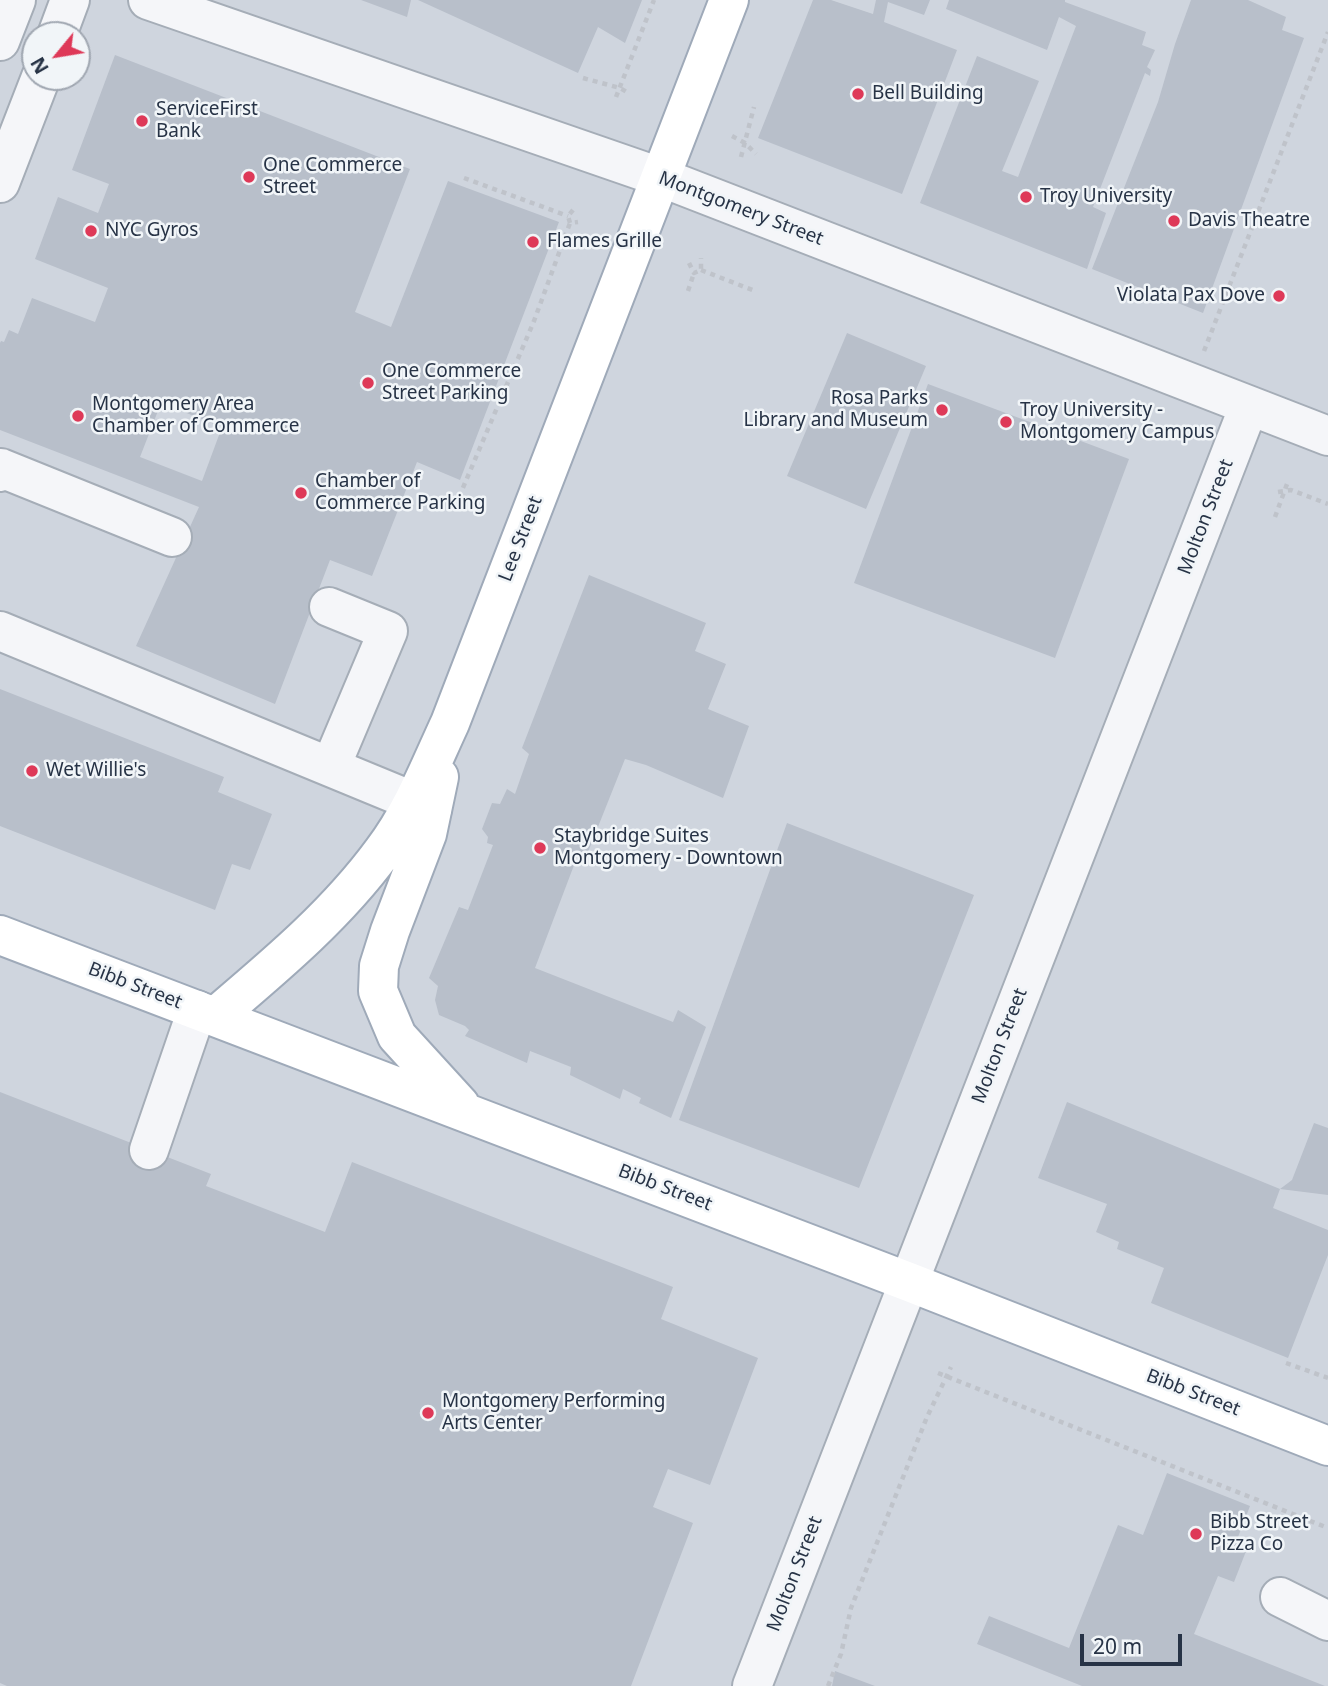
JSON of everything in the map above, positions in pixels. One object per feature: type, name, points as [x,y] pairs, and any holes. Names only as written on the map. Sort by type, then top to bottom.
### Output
[{"type":"main road","name":"Lee Street","points":[[206,1013],[310,935],[345,899],[423,805],[450,723],[729,0]]},
{"type":"main road","points":[[423,805],[427,834],[379,966],[378,991],[397,1036],[466,1112]]},
{"type":"main road","name":"Bibb Street","points":[[0,935],[909,1282],[1328,1446]]},
{"type":"street","points":[[0,41],[16,0]]},
{"type":"street","points":[[62,21],[70,0]]},
{"type":"street","name":"Montgomery Street","points":[[148,0],[660,177],[1328,436]]},
{"type":"street","points":[[0,183],[36,91]]},
{"type":"street","name":"Molton Street","points":[[752,1686],[1249,406]]},
{"type":"street","points":[[0,472],[1,468],[172,537]]},
{"type":"street","points":[[329,607],[387,631],[331,766]]},
{"type":"street","points":[[0,631],[423,805]]},
{"type":"street","points":[[149,1150],[206,1013]]},
{"type":"street","points":[[1280,1597],[1328,1621]]},
{"type":"path","points":[[617,97],[654,0]]},
{"type":"path","points":[[1192,383],[1328,32]]},
{"type":"path","points":[[583,78],[620,88],[630,94]]},
{"type":"path","points":[[741,157],[754,107]]},
{"type":"path","points":[[732,136],[745,143],[756,154]]},
{"type":"path","points":[[464,178],[568,216]]},
{"type":"path","points":[[568,216],[573,210]]},
{"type":"path","points":[[459,497],[534,321],[570,222],[568,216]]},
{"type":"path","points":[[570,222],[578,222]]},
{"type":"path","points":[[701,270],[702,258]]},
{"type":"path","points":[[688,264],[694,273]]},
{"type":"path","points":[[688,290],[694,273],[701,270],[755,291]]},
{"type":"path","points":[[1275,517],[1287,484]]},
{"type":"path","points":[[1278,492],[1290,490],[1328,504]]},
{"type":"path","points":[[1286,1363],[1328,1378]]},
{"type":"path","points":[[828,1686],[841,1654],[850,1608],[951,1367]]},
{"type":"path","points":[[938,1373],[1328,1528]]},
{"type":"shaded area","points":[[0,0],[1328,0],[1328,1686],[0,1686]]},
{"type":"building","points":[[361,0],[411,0],[407,17]]},
{"type":"building","points":[[418,0],[642,0],[625,43],[598,27],[578,73]]},
{"type":"building","name":"Bell Building","points":[[813,0],[831,0],[873,14],[876,0],[930,0],[924,15],[888,2],[884,22],[957,50],[902,194],[758,138]]},
{"type":"building","points":[[949,0],[1065,0],[1146,32],[1142,45],[1155,50],[1147,67],[1151,70],[1150,76],[1145,73],[1093,207],[1106,213],[1087,269],[920,203],[977,56],[1039,81],[1002,171],[1018,177],[1076,26],[1059,17],[1047,50],[946,9]]},
{"type":"building","name":"Davis Theatre","points":[[1191,0],[1248,0],[1286,17],[1282,30],[1304,38],[1203,313],[1092,269],[1158,102]]},
{"type":"building","points":[[115,55],[410,169],[355,312],[391,327],[448,181],[559,222],[460,480],[417,462],[372,576],[330,560],[275,704],[136,646],[199,507],[0,430],[0,343],[4,342],[9,330],[18,334],[32,298],[95,322],[108,288],[35,259],[58,197],[98,213],[109,184],[72,170]],"holes":[[[161,403],[222,427],[202,481],[140,457]]]},
{"type":"building","points":[[847,333],[926,366],[866,509],[787,476]]},
{"type":"building","points":[[928,384],[1129,459],[1055,658],[854,583]]},
{"type":"building","name":"Staybridge Suites Montgomery - Downtown","points":[[589,575],[706,623],[695,651],[726,664],[708,709],[749,726],[723,798],[646,765],[625,759],[586,857],[579,852],[535,968],[673,1022],[678,1010],[706,1027],[671,1118],[639,1103],[641,1098],[623,1089],[620,1099],[570,1075],[571,1067],[530,1051],[527,1063],[465,1036],[469,1030],[465,1026],[439,1015],[435,1000],[438,986],[429,978],[459,907],[468,910],[493,845],[487,843],[488,837],[482,829],[492,803],[500,804],[507,789],[515,794],[529,754],[522,748]]},
{"type":"building","points":[[0,689],[224,777],[218,792],[272,814],[250,870],[232,864],[215,910],[0,826]]},
{"type":"building","points":[[787,823],[974,895],[859,1188],[679,1120]]},
{"type":"building","name":"Montgomery Performing Arts Center","points":[[0,1092],[211,1174],[206,1186],[325,1232],[352,1162],[673,1287],[661,1319],[758,1358],[710,1485],[668,1469],[653,1507],[693,1523],[631,1686],[7,1686],[0,1683]]},
{"type":"building","points":[[1067,1102],[1280,1189],[1273,1208],[1328,1230],[1328,1255],[1288,1358],[1151,1303],[1164,1268],[1117,1249],[1119,1242],[1096,1232],[1107,1204],[1038,1178]]},
{"type":"building","points":[[1314,1123],[1328,1128],[1328,1195],[1280,1189],[1292,1180]]},
{"type":"building","points":[[1167,1473],[1250,1506],[1238,1537],[1250,1541],[1234,1582],[1218,1576],[1194,1634],[1325,1686],[1082,1686],[977,1644],[989,1616],[1069,1648],[1118,1525],[1143,1535]]},
{"type":"building","points":[[835,1671],[875,1686],[832,1686]]},
{"type":"place","name":"Bell Building","points":[[858,94]]},
{"type":"place","name":"ServiceFirst Bank","points":[[142,121]]},
{"type":"place","name":"One Commerce Street","points":[[249,177]]},
{"type":"place","name":"Troy University","points":[[1026,197]]},
{"type":"place","name":"Davis Theatre","points":[[1174,221]]},
{"type":"place","name":"NYC Gyros","points":[[91,231]]},
{"type":"place","name":"Flames Grille","points":[[533,242]]},
{"type":"place","name":"Violata Pax Dove","points":[[1279,296]]},
{"type":"place","name":"One Commerce Street Parking","points":[[368,383]]},
{"type":"place","name":"Rosa Parks Library and Museum","points":[[942,410]]},
{"type":"place","name":"Montgomery Area Chamber of Commerce","points":[[78,416]]},
{"type":"place","name":"Troy University - Montgomery Campus","points":[[1006,422]]},
{"type":"place","name":"Chamber of Commerce Parking","points":[[301,493]]},
{"type":"place","name":"Wet Willie's","points":[[32,771]]},
{"type":"place","name":"Staybridge Suites Montgomery - Downtown","points":[[540,848]]},
{"type":"place","name":"Montgomery Performing Arts Center","points":[[428,1413]]},
{"type":"place","name":"Bibb Street Pizza Co","points":[[1196,1534]]}]
